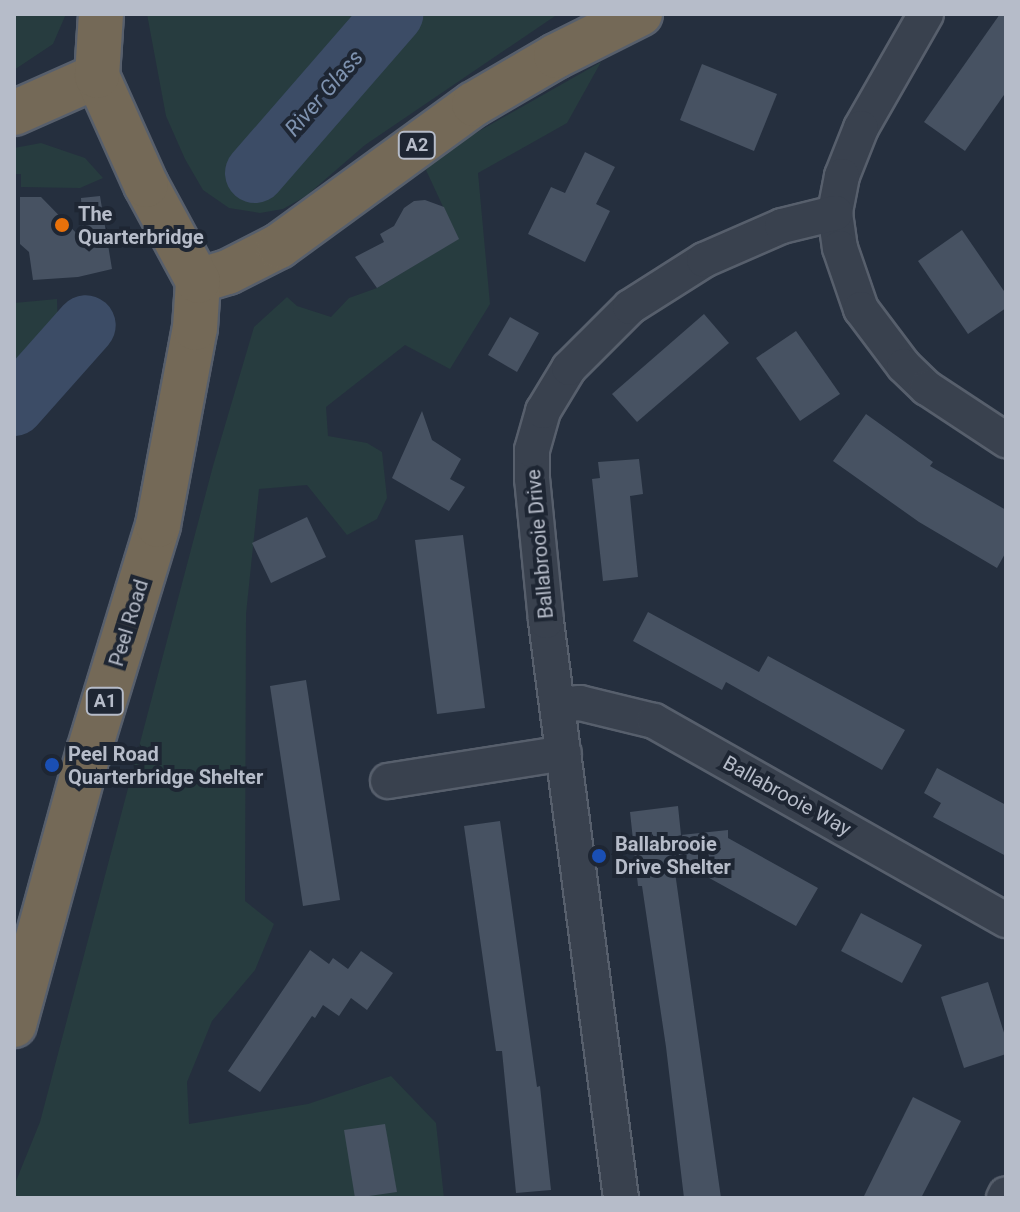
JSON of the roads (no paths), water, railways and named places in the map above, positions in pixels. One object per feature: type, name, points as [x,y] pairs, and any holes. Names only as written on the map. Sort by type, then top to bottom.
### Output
[{"type":"highway","points":[[101,14],[97,76],[146,185],[193,272]]},
{"type":"highway","name":"A2","points":[[193,272],[228,272],[279,246],[474,104],[556,56],[640,14]]},
{"type":"highway","points":[[14,113],[97,76]]},
{"type":"highway","name":"Peel Road","points":[[14,1025],[89,751],[158,525],[195,328],[193,272]]},
{"type":"street","points":[[926,14],[861,128],[842,176],[835,213],[848,274],[861,309],[879,334],[904,366],[927,388],[1006,440]]},
{"type":"street","name":"Ballabrooie Drive","points":[[621,1198],[557,705],[532,479],[532,450],[543,411],[569,368],[630,307],[704,260],[782,226],[835,213]]},
{"type":"street","name":"Ballabrooie Way","points":[[557,705],[580,703],[654,721],[1006,920]]},
{"type":"street","points":[[388,781],[564,753]]},
{"type":"waterway","name":"River Glass","points":[[255,173],[393,14]]},
{"type":"waterway","name":"River Glass","points":[[14,406],[86,325]]},
{"type":"place","name":"The Quarterbridge","points":[[62,225]]},
{"type":"place","name":"Peel Road Quarterbridge Shelter","points":[[52,765]]},
{"type":"place","name":"Ballabrooie Drive Shelter","points":[[599,856]]}]
